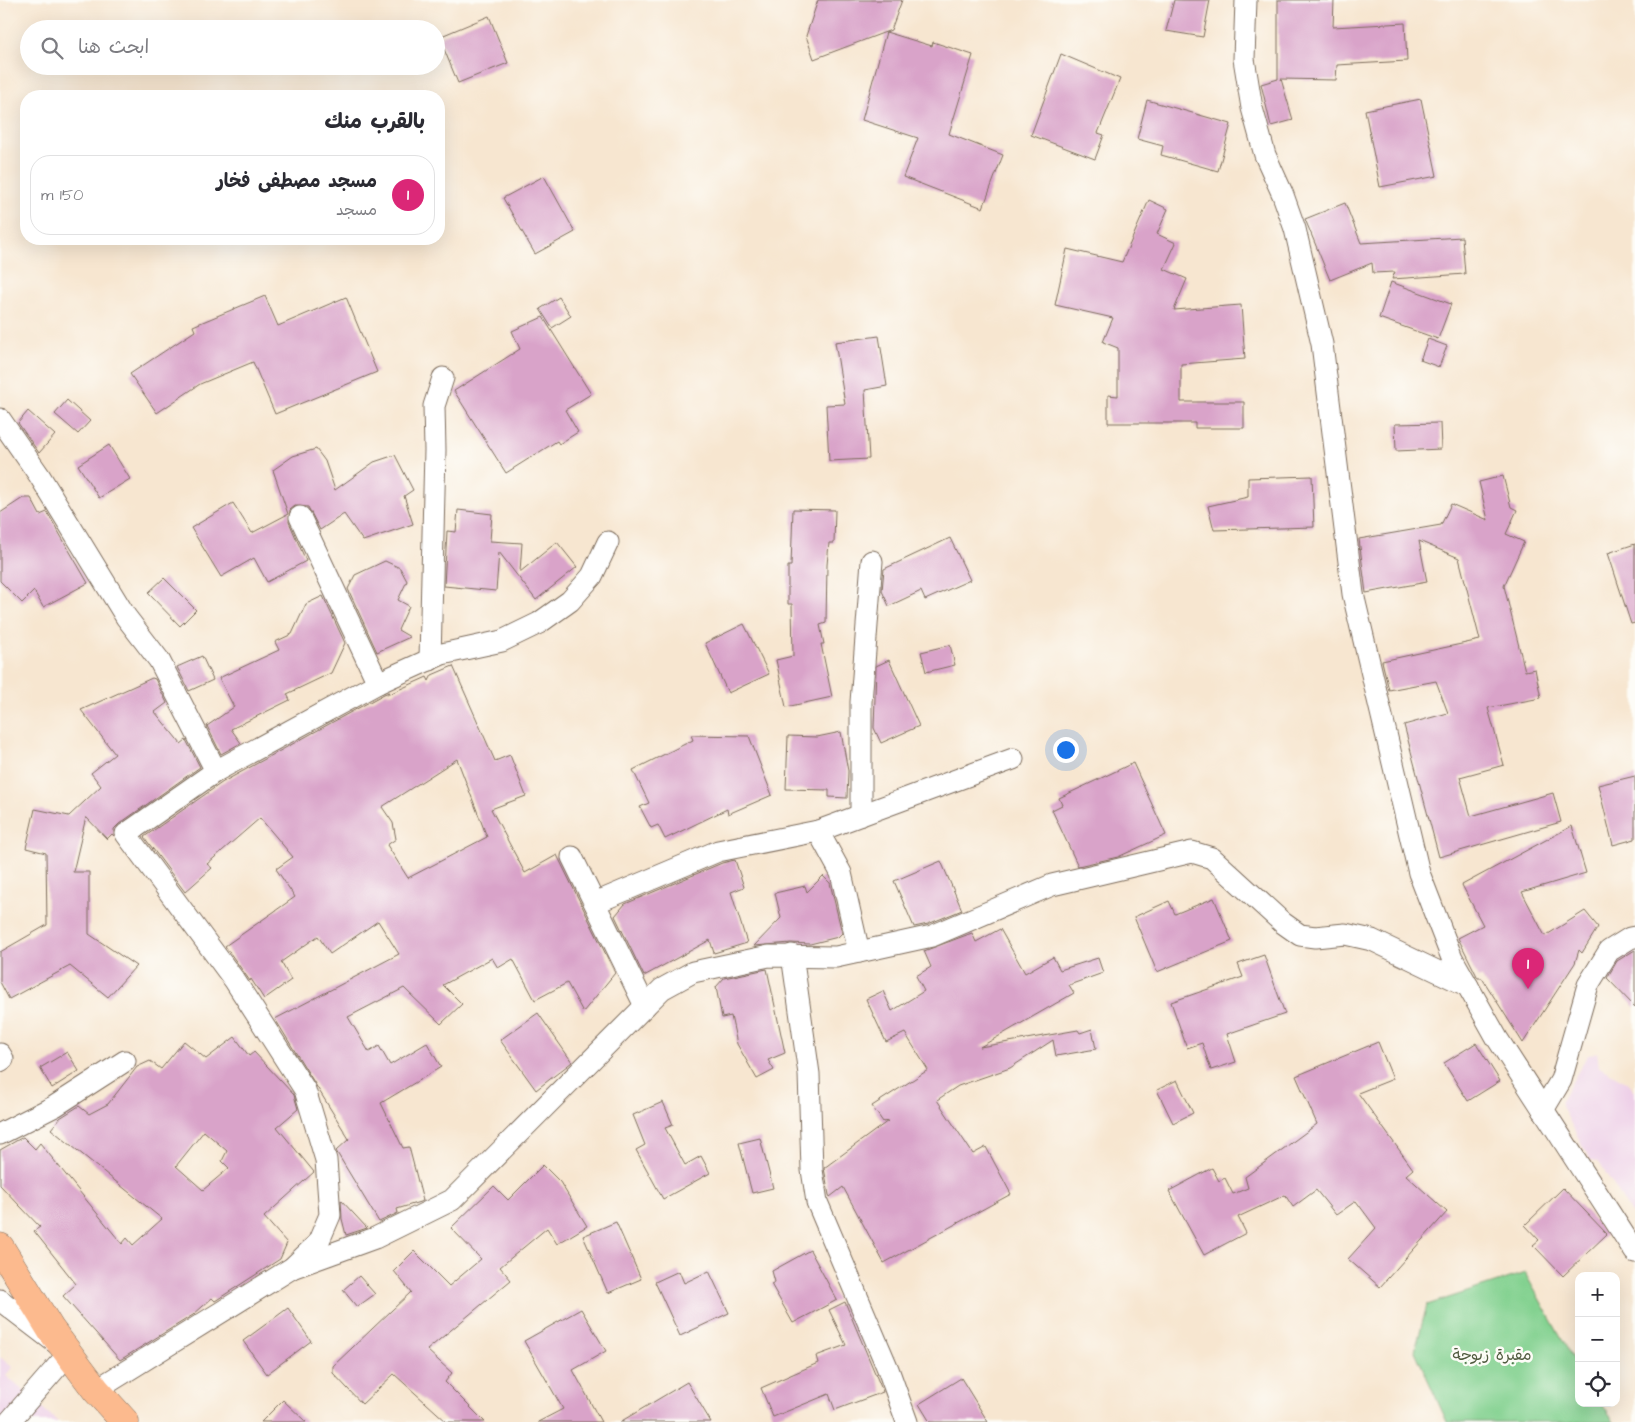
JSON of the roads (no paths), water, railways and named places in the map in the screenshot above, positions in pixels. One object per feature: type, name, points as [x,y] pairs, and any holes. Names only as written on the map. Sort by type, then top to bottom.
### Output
[{"type":"main road","points":[[0,1247],[51,1330],[96,1390],[125,1422]]},
{"type":"street","points":[[1246,0],[1244,59],[1252,108],[1265,155],[1284,195],[1295,229],[1322,344],[1353,594],[1420,873],[1452,958],[1497,1038],[1635,1252]]},
{"type":"street","points":[[430,660],[435,450],[434,406],[443,378]]},
{"type":"street","points":[[0,419],[39,475],[126,617],[159,660],[216,771]]},
{"type":"street","points":[[300,517],[378,683]]},
{"type":"street","points":[[96,1390],[292,1268],[318,1243],[330,1215],[326,1160],[305,1090],[235,981],[126,834],[216,771],[378,683],[442,654],[502,641],[539,623],[570,601],[592,576],[608,542]]},
{"type":"street","points":[[861,815],[861,702],[872,561]]},
{"type":"street","points":[[595,903],[718,851],[818,831],[1013,759]]},
{"type":"street","points":[[818,831],[841,872],[859,952]]},
{"type":"street","points":[[292,1268],[375,1238],[452,1200],[645,1006],[662,990],[693,972],[769,956],[792,955],[836,958],[932,936],[1052,886],[1192,852],[1212,858],[1283,923],[1300,935],[1315,937],[1345,934],[1372,940],[1468,986]]},
{"type":"street","points":[[572,857],[645,1006]]},
{"type":"street","points":[[1543,1110],[1561,1080],[1588,985],[1609,951],[1635,937]]},
{"type":"street","points":[[792,955],[809,1074],[812,1170],[817,1202],[888,1369],[907,1422]]},
{"type":"street","points":[[0,1054],[3,1059],[0,1061]]},
{"type":"street","points":[[0,1134],[54,1106],[125,1061]]},
{"type":"street","points":[[0,1300],[69,1353],[9,1422]]},
{"type":"place","name":"مسجد مصطفى فخار","points":[[1528,989]]},
{"type":"park label","name":"مقبرة زبوجة","points":[[1492,1355]]}]
